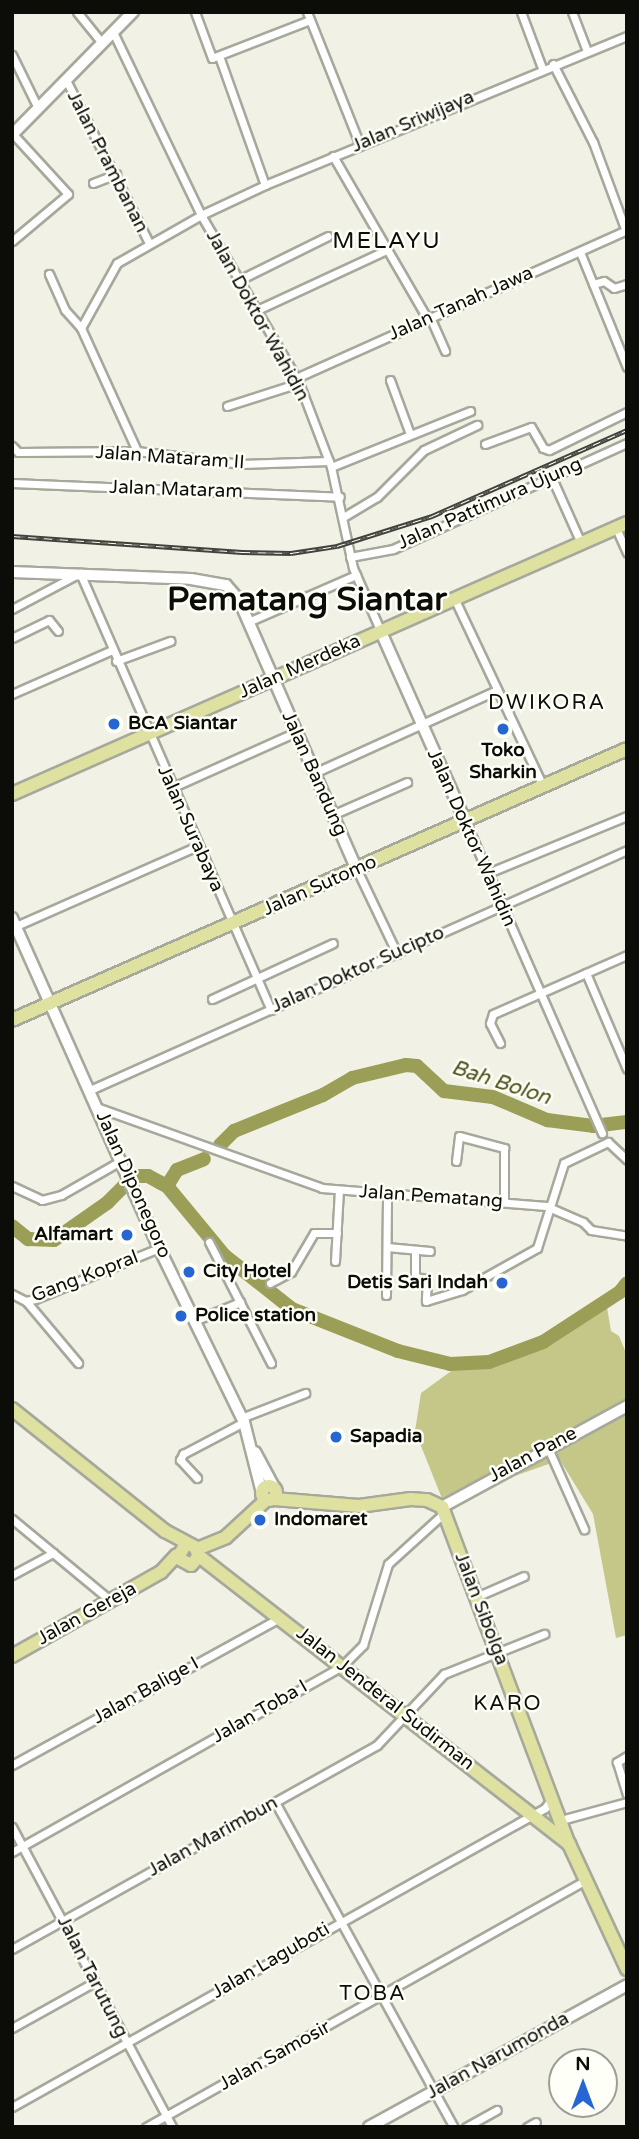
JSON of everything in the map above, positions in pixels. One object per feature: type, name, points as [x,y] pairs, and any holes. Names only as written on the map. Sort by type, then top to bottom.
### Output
[{"type":"main road","name":"Jalan Merdeka","points":[[12,794],[621,526]]},
{"type":"main road","name":"Jalan Sutomo","points":[[12,1020],[627,749]]},
{"type":"main road","name":"Jalan Jenderal Sudirman","points":[[12,1409],[164,1531],[186,1553],[279,1618],[569,1844]]},
{"type":"main road","points":[[186,1553],[226,1537],[270,1494],[359,1506],[427,1500],[443,1510]]},
{"type":"main road","name":"Jalan Sibolga","points":[[443,1510],[569,1844],[627,1969]]},
{"type":"main road","name":"Jalan Gereja","points":[[12,1656],[161,1572],[186,1553]]},
{"type":"street","points":[[77,12],[102,43]]},
{"type":"street","points":[[12,241],[68,194],[13,135],[133,12]]},
{"type":"street","points":[[195,12],[210,57],[309,16],[360,145]]},
{"type":"street","points":[[521,12],[542,68]]},
{"type":"street","points":[[572,12],[587,51]]},
{"type":"street","name":"Jalan Doktor Wahidin","points":[[113,33],[201,215],[298,380],[340,497],[356,575],[540,994],[593,1107],[592,1117],[602,1133]]},
{"type":"street","name":"Jalan Sriwijaya","points":[[201,215],[265,185],[542,68],[627,37]]},
{"type":"street","points":[[12,55],[38,108]]},
{"type":"street","points":[[219,55],[265,185]]},
{"type":"street","points":[[553,64],[593,142],[626,231]]},
{"type":"street","name":"Jalan Prambanan","points":[[66,80],[149,243]]},
{"type":"street","points":[[333,156],[384,251],[428,318],[444,351]]},
{"type":"street","points":[[93,183],[116,174]]},
{"type":"street","name":"Jalan Prambanan","points":[[81,328],[114,265],[201,215]]},
{"type":"street","name":"Jalan Tanah Jawa","points":[[227,406],[298,380],[428,318],[626,231]]},
{"type":"street","points":[[239,280],[328,236]]},
{"type":"street","points":[[257,310],[384,251]]},
{"type":"street","points":[[580,252],[627,368]]},
{"type":"street","points":[[49,274],[65,310],[81,328],[136,451]]},
{"type":"street","points":[[593,284],[603,281],[614,288],[627,284]]},
{"type":"street","points":[[390,380],[410,434]]},
{"type":"street","points":[[330,464],[470,411]]},
{"type":"street","points":[[485,444],[533,427],[548,450],[627,412]]},
{"type":"street","points":[[345,516],[377,497],[424,450],[477,425]]},
{"type":"street","name":"Jalan Pattimura Ujung","points":[[350,556],[393,548],[627,443]]},
{"type":"street","name":"Jalan Mataram II","points":[[12,446],[18,452],[136,451],[251,464],[330,464]]},
{"type":"street","points":[[551,476],[581,543]]},
{"type":"street","name":"Jalan Mataram","points":[[12,482],[340,497]]},
{"type":"street","points":[[621,526],[627,553]]},
{"type":"street","points":[[12,572],[80,573]]},
{"type":"street","points":[[12,609],[80,573]]},
{"type":"street","name":"Jalan Bandung","points":[[80,573],[226,585],[248,622],[357,870]]},
{"type":"street","name":"Jalan Surabaya","points":[[80,573],[147,735],[271,1010]]},
{"type":"street","points":[[248,622],[356,575]]},
{"type":"street","points":[[455,600],[543,786]]},
{"type":"street","points":[[12,638],[49,620],[58,631]]},
{"type":"street","points":[[116,661],[170,641]]},
{"type":"street","points":[[12,694],[112,650]]},
{"type":"street","points":[[314,773],[497,690]]},
{"type":"street","points":[[171,788],[296,732]]},
{"type":"street","points":[[332,815],[407,782]]},
{"type":"street","points":[[488,873],[627,816]]},
{"type":"street","points":[[14,922],[197,846]]},
{"type":"street","name":"Jalan Doktor Sucipto","points":[[90,1090],[627,850]]},
{"type":"street","points":[[357,870],[397,954]]},
{"type":"street","name":"Jalan Diponegoro","points":[[14,922],[159,1248],[243,1420],[270,1494]]},
{"type":"street","points":[[212,999],[333,943]]},
{"type":"street","points":[[500,1042],[491,1017],[627,955]]},
{"type":"street","points":[[586,974],[627,1069]]},
{"type":"street","name":"Jalan Pematang","points":[[99,1108],[311,1184],[339,1190],[504,1202],[547,1208],[583,1222],[591,1230],[627,1236]]},
{"type":"street","points":[[456,1161],[459,1136],[504,1148],[504,1202]]},
{"type":"street","points":[[415,1250],[415,1276],[427,1278],[426,1300],[431,1301],[537,1248],[547,1208],[564,1163],[608,1142],[627,1160]]},
{"type":"street","points":[[12,1186],[42,1200],[61,1195],[123,1163]]},
{"type":"street","points":[[335,1261],[339,1190]]},
{"type":"street","points":[[386,1295],[387,1194]]},
{"type":"street","points":[[270,1283],[291,1272],[314,1233],[337,1233]]},
{"type":"street","points":[[209,1242],[271,1363]]},
{"type":"street","points":[[387,1247],[430,1251]]},
{"type":"street","name":"Gang Kopral","points":[[12,1294],[26,1301],[159,1248]]},
{"type":"street","points":[[26,1301],[78,1363]]},
{"type":"street","points":[[194,1321],[240,1302]]},
{"type":"street","points":[[197,1478],[180,1460],[183,1454],[243,1420],[305,1393]]},
{"type":"street","name":"Jalan Pane","points":[[443,1510],[547,1447],[627,1406]]},
{"type":"street","points":[[547,1447],[584,1529]]},
{"type":"street","name":"Jalan Toba I","points":[[12,1853],[342,1666],[363,1645],[388,1564],[443,1510]]},
{"type":"street","points":[[12,1519],[111,1601]]},
{"type":"street","points":[[12,1575],[53,1553]]},
{"type":"street","points":[[476,1597],[524,1576]]},
{"type":"street","name":"Jalan Balige I","points":[[12,1765],[279,1618]]},
{"type":"street","name":"Jalan Marimbun","points":[[12,1949],[377,1745],[444,1674],[544,1634]]},
{"type":"street","points":[[627,1756],[617,1768],[627,1795]]},
{"type":"street","name":"Jalan Laguboti","points":[[12,2107],[529,1814],[548,1806],[551,1797]]},
{"type":"street","points":[[275,1802],[454,2127]]},
{"type":"street","points":[[561,1821],[627,1802]]},
{"type":"street","name":"Jalan Tarutung","points":[[12,1827],[64,1920],[93,1983],[172,2127]]},
{"type":"street","name":"Jalan Samosir","points":[[146,2127],[381,1998],[586,1880]]},
{"type":"street","points":[[12,2028],[93,1983]]},
{"type":"street","name":"Jalan Narumonda","points":[[369,2127],[627,1985]]},
{"type":"street","points":[[466,2127],[497,2110]]},
{"type":"street","points":[[527,2127],[536,2122]]},
{"type":"green space","points":[[607,1307],[611,1331],[619,1336],[627,1355],[627,1635],[616,1638],[593,1514],[560,1460],[443,1501],[415,1431],[421,1393],[454,1369],[492,1366],[541,1347]]},
{"type":"waterway","name":"Bah Bolon","points":[[220,1145],[234,1131],[323,1095],[352,1078],[406,1065],[417,1066],[444,1091],[493,1097],[547,1120],[593,1126],[627,1122]]},
{"type":"waterway","name":"Bah Bolon","points":[[159,1182],[167,1186],[177,1170],[204,1159]]},
{"type":"waterway","name":"Bah Bolon","points":[[12,1226],[28,1239],[54,1240],[107,1203],[134,1176],[148,1176],[167,1186],[225,1256],[292,1309],[398,1351],[450,1364],[489,1362],[543,1342],[620,1292],[627,1283]]},
{"type":"railway","points":[[12,536],[242,552],[291,553],[337,546],[432,516],[627,430]]},
{"type":"place","name":"BCA Siantar","points":[[114,724]]},
{"type":"place","name":"Toko Sharkin","points":[[503,729]]},
{"type":"place","name":"Alfamart","points":[[127,1235]]},
{"type":"place","name":"City Hotel","points":[[189,1272]]},
{"type":"place","name":"Detis Sari Indah","points":[[502,1283]]},
{"type":"place","name":"Police station","points":[[181,1316]]},
{"type":"place","name":"Sapadia","points":[[336,1437]]},
{"type":"place","name":"Indomaret","points":[[260,1520]]},
{"type":"district","name":"MELAYU","points":[[387,241]]},
{"type":"district","name":"Pematang Siantar","points":[[307,600]]},
{"type":"district","name":"DWIKORA","points":[[547,703]]},
{"type":"district","name":"KARO","points":[[508,1704]]},
{"type":"district","name":"TOBA","points":[[373,1994]]}]
